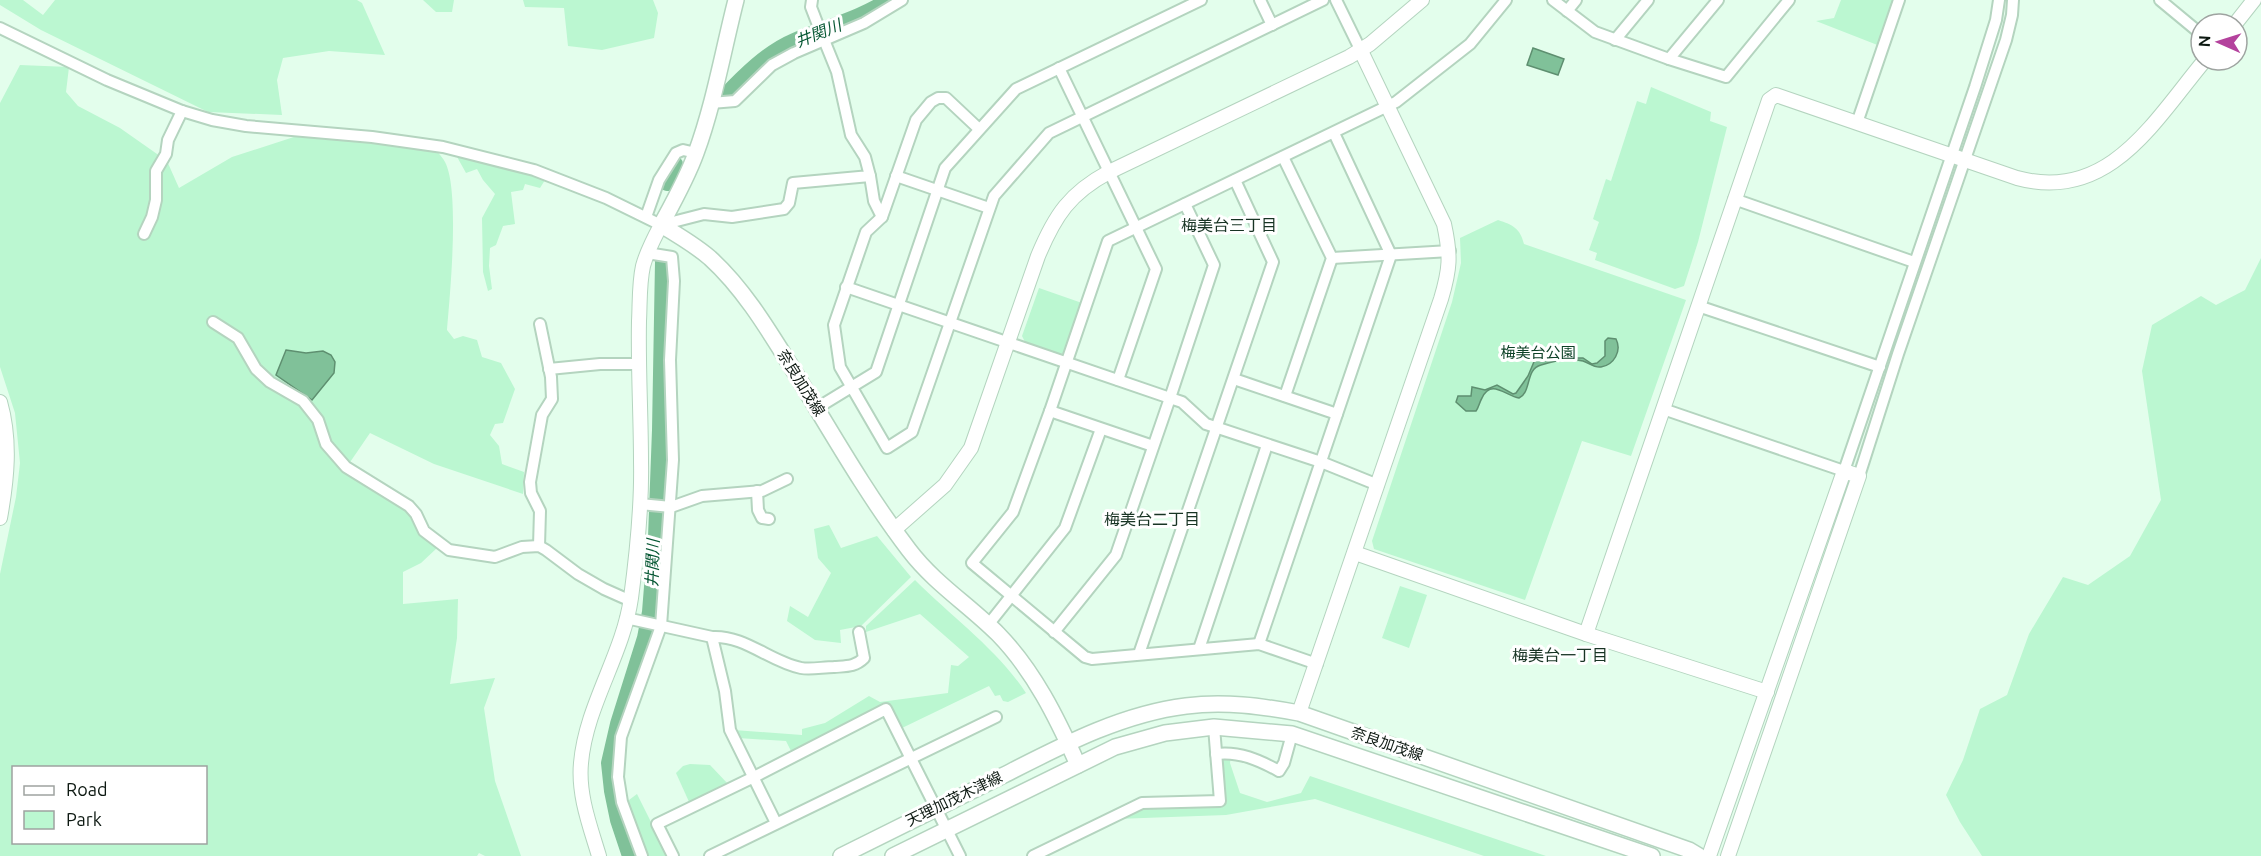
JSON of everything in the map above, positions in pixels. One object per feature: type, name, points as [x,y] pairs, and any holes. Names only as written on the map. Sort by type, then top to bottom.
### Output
[{"type":"main road","points":[[661,225],[696,153],[711,103],[736,0]]},
{"type":"main road","name":"奈良加茂線","points":[[661,225],[687,240],[728,276],[764,323],[877,508],[911,553],[931,575],[988,624],[1026,667],[1078,765],[1115,747],[1148,736],[1182,730],[1214,727],[1292,734],[1652,856]]},
{"type":"main road","name":"奈良加茂線","points":[[1068,743],[1140,716],[1186,706],[1237,704],[1299,713],[1689,850],[1699,856]]},
{"type":"main road","name":"天理加茂木津線","points":[[841,856],[1068,743]]},
{"type":"main road","name":"天理加茂木津線","points":[[893,856],[1078,765]]},
{"type":"street","points":[[812,0],[811,7],[837,72],[851,135],[865,157],[874,201],[882,217]]},
{"type":"street","points":[[711,103],[735,101],[772,65],[824,38],[864,23],[902,0]]},
{"type":"street","points":[[817,408],[876,372],[945,168],[1016,89],[1201,0]]},
{"type":"street","points":[[1260,0],[1272,25]]},
{"type":"street","points":[[979,129],[946,98],[938,98],[931,102],[916,120],[882,217],[866,231],[834,325],[840,367],[887,448],[912,432],[994,196],[1049,133],[1323,0]]},
{"type":"street","points":[[1299,713],[1441,299],[1448,277],[1450,251],[1444,225],[1336,0]]},
{"type":"street","points":[[894,530],[934,496],[963,461],[977,433],[1049,229],[1074,196],[1109,172],[1282,90],[1360,49],[1422,0]]},
{"type":"street","points":[[1317,664],[1259,644],[1092,659],[1085,657],[972,563],[1013,512],[1108,241],[1387,106],[1470,44],[1506,0]]},
{"type":"street","points":[[1553,0],[1595,32],[1726,77],[1786,1]]},
{"type":"street","points":[[1567,11],[1576,0]]},
{"type":"street","points":[[1615,40],[1648,0]]},
{"type":"street","points":[[1670,59],[1718,0]]},
{"type":"street","points":[[1857,123],[1899,0]]},
{"type":"street","points":[[1728,856],[1859,476],[1898,354],[1959,158],[1993,32],[1999,0]]},
{"type":"street","points":[[1709,856],[1880,367],[1914,262],[2006,40],[2013,0]]},
{"type":"street","points":[[2160,0],[2189,24]]},
{"type":"street","points":[[2244,12],[2254,0]]},
{"type":"street","points":[[0,28],[107,80],[182,111],[212,120],[246,126],[372,137],[443,147],[534,170],[606,198],[661,225],[704,214],[732,217],[784,209],[789,203],[794,183],[870,176]]},
{"type":"street","points":[[1059,68],[1156,269],[1118,380]]},
{"type":"street","points":[[1586,634],[1769,100],[1776,95],[2017,178],[2039,182],[2064,182],[2082,179],[2117,160],[2132,147],[2195,72]]},
{"type":"street","points":[[144,234],[152,217],[156,200],[156,171],[166,154],[168,140],[182,111]]},
{"type":"street","points":[[1259,644],[1390,255],[1334,133]]},
{"type":"street","points":[[646,218],[659,180],[676,153],[683,150],[696,153]]},
{"type":"street","points":[[1283,157],[1332,258],[1285,396]]},
{"type":"street","points":[[896,176],[989,208]]},
{"type":"street","points":[[1140,654],[1273,262],[1235,180]]},
{"type":"street","points":[[1734,199],[1914,262]]},
{"type":"street","points":[[1053,632],[1116,555],[1214,265],[1185,204]]},
{"type":"street","points":[[599,856],[586,813],[581,785],[581,764],[591,720],[631,619],[631,601],[646,505],[638,364],[641,284],[647,253],[661,225]]},
{"type":"street","points":[[1332,258],[1450,251]]},
{"type":"street","points":[[642,856],[622,802],[618,777],[620,747],[621,737],[661,626],[673,460],[670,360],[672,257],[647,253]]},
{"type":"street","points":[[846,287],[1182,402],[1203,422],[1321,462],[1378,485]]},
{"type":"street","points":[[1698,306],[1880,367]]},
{"type":"street","points":[[213,322],[237,338],[256,369],[270,382],[303,401],[318,420],[326,444],[346,467],[409,506],[416,513],[424,531],[449,550],[495,557],[522,547],[539,546],[587,579],[631,601]]},
{"type":"street","points":[[539,546],[540,511],[531,493],[530,482],[542,415],[552,399],[540,324]]},
{"type":"street","points":[[549,369],[600,364],[638,364]]},
{"type":"street","points":[[1234,379],[1337,414]]},
{"type":"street","points":[[0,402],[5,423],[8,471],[0,518]]},
{"type":"street","points":[[1663,409],[1859,476]]},
{"type":"street","points":[[1050,411],[1153,446]]},
{"type":"street","points":[[988,624],[1012,597],[1065,528],[1101,429]]},
{"type":"street","points":[[1199,650],[1267,445]]},
{"type":"street","points":[[646,505],[671,507],[702,496],[757,491],[787,478]]},
{"type":"street","points":[[757,491],[758,510],[762,518],[769,519]]},
{"type":"street","points":[[1355,553],[1586,634],[1767,692]]},
{"type":"street","points":[[631,619],[712,638],[723,637],[801,668],[852,666],[864,658],[859,632]]},
{"type":"street","points":[[712,638],[725,691],[730,730],[776,823]]},
{"type":"street","points":[[674,856],[657,824],[886,709],[960,856]]},
{"type":"street","points":[[710,856],[996,717]]},
{"type":"street","points":[[1033,856],[1142,803],[1220,801],[1214,727]]},
{"type":"street","points":[[1216,754],[1231,752],[1261,761],[1279,771],[1284,763],[1292,734]]},
{"type":"green space","points":[[0,0],[23,0],[43,15],[55,0],[357,0],[362,3],[385,55],[329,51],[283,58],[277,80],[282,115],[208,112],[41,30],[0,5]]},
{"type":"green space","points":[[423,0],[454,0],[452,12],[436,12]]},
{"type":"green space","points":[[523,0],[653,0],[658,13],[654,38],[602,50],[568,46],[564,8],[525,7]]},
{"type":"green space","points":[[1841,0],[1895,0],[1880,46],[1816,21],[1834,18]]},
{"type":"green space","points":[[20,65],[69,67],[66,92],[78,106],[120,128],[167,161],[179,188],[232,157],[300,135],[436,150],[445,162],[450,176],[452,195],[452,269],[447,330],[454,339],[463,336],[477,340],[482,357],[501,363],[515,389],[503,423],[495,424],[490,435],[499,446],[502,464],[524,472],[523,494],[434,464],[370,433],[344,471],[406,507],[419,534],[437,548],[421,563],[403,572],[403,604],[458,599],[457,638],[450,684],[495,678],[484,708],[495,781],[521,856],[485,856],[479,853],[477,856],[0,856],[0,574],[16,497],[20,463],[15,413],[0,367],[0,103]],"holes":[[[285,351],[306,353],[323,351],[334,373],[311,400],[276,375]]]},
{"type":"green space","points":[[1651,87],[1711,112],[1710,121],[1727,127],[1698,242],[1684,286],[1675,289],[1595,260],[1597,253],[1589,250],[1599,222],[1593,219],[1606,179],[1611,181],[1637,101],[1646,104]]},
{"type":"green space","points":[[456,155],[498,164],[545,180],[540,188],[525,184],[523,190],[511,192],[515,224],[503,226],[496,245],[490,248],[489,266],[492,289],[488,291],[483,272],[482,218],[495,194],[477,169],[466,173]]},
{"type":"green space","name":"梅美台公園","points":[[1498,220],[1515,228],[1524,244],[1686,300],[1631,456],[1582,441],[1525,600],[1374,549],[1372,541],[1452,302],[1461,263],[1460,238]]},
{"type":"green space","points":[[2261,258],[2261,856],[1982,856],[1946,795],[1963,760],[1980,709],[2007,695],[2029,634],[2063,577],[2088,585],[2130,556],[2161,500],[2142,371],[2152,325],[2201,296],[2216,305],[2245,290]]},
{"type":"green space","points":[[1039,288],[1082,303],[1066,352],[1061,354],[1025,342],[1022,336]]},
{"type":"green space","points":[[829,525],[841,548],[877,536],[911,577],[861,626],[840,630],[841,643],[815,640],[787,621],[790,606],[808,617],[831,573],[818,558],[814,529]]},
{"type":"green space","points":[[915,580],[988,647],[1026,693],[1008,702],[1003,701],[1000,695],[995,696],[989,686],[902,728],[891,706],[792,753],[786,741],[738,738],[734,730],[802,735],[802,729],[825,723],[869,696],[880,702],[948,693],[951,665],[958,666],[969,657],[920,614],[866,632],[866,626]]},
{"type":"green space","points":[[1400,586],[1427,595],[1409,648],[1382,638]]},
{"type":"green space","points":[[1231,756],[1230,763],[1240,793],[1267,802],[1301,793],[1310,776],[1546,856],[1484,856],[1315,799],[1226,815],[1116,819],[1144,807],[1224,806],[1221,762],[1225,757]]},
{"type":"green space","points":[[710,765],[728,784],[690,804],[676,773],[683,766]]},
{"type":"green space","points":[[637,794],[668,856],[648,856],[625,803]]},
{"type":"shaded area","points":[[1533,48],[1564,59],[1558,75],[1527,65]]},
{"type":"shaded area","points":[[1608,338],[1616,339],[1618,348],[1616,357],[1606,366],[1596,367],[1583,361],[1573,360],[1551,362],[1536,367],[1530,376],[1526,391],[1519,398],[1490,389],[1476,411],[1466,411],[1456,402],[1458,396],[1471,396],[1472,387],[1485,390],[1497,385],[1513,394],[1516,393],[1528,376],[1536,357],[1547,361],[1561,355],[1566,358],[1583,358],[1592,364],[1597,363],[1605,356],[1605,341]]},
{"type":"shaded area","points":[[286,350],[306,353],[323,351],[331,355],[335,362],[334,373],[312,400],[276,375]]},
{"type":"waterway","name":"井関川","points":[[725,96],[775,51],[806,36],[855,18],[889,0]]},
{"type":"waterway","name":"井関川","points":[[667,183],[675,164]]},
{"type":"waterway","name":"井関川","points":[[630,856],[618,820],[609,763],[618,724],[645,638],[650,612],[656,537],[660,430],[663,262]]},
{"type":"district","name":"梅美台三丁目","points":[[1229,225]]},
{"type":"district","name":"梅美台二丁目","points":[[1152,519]]},
{"type":"district","name":"梅美台一丁目","points":[[1560,655]]}]
